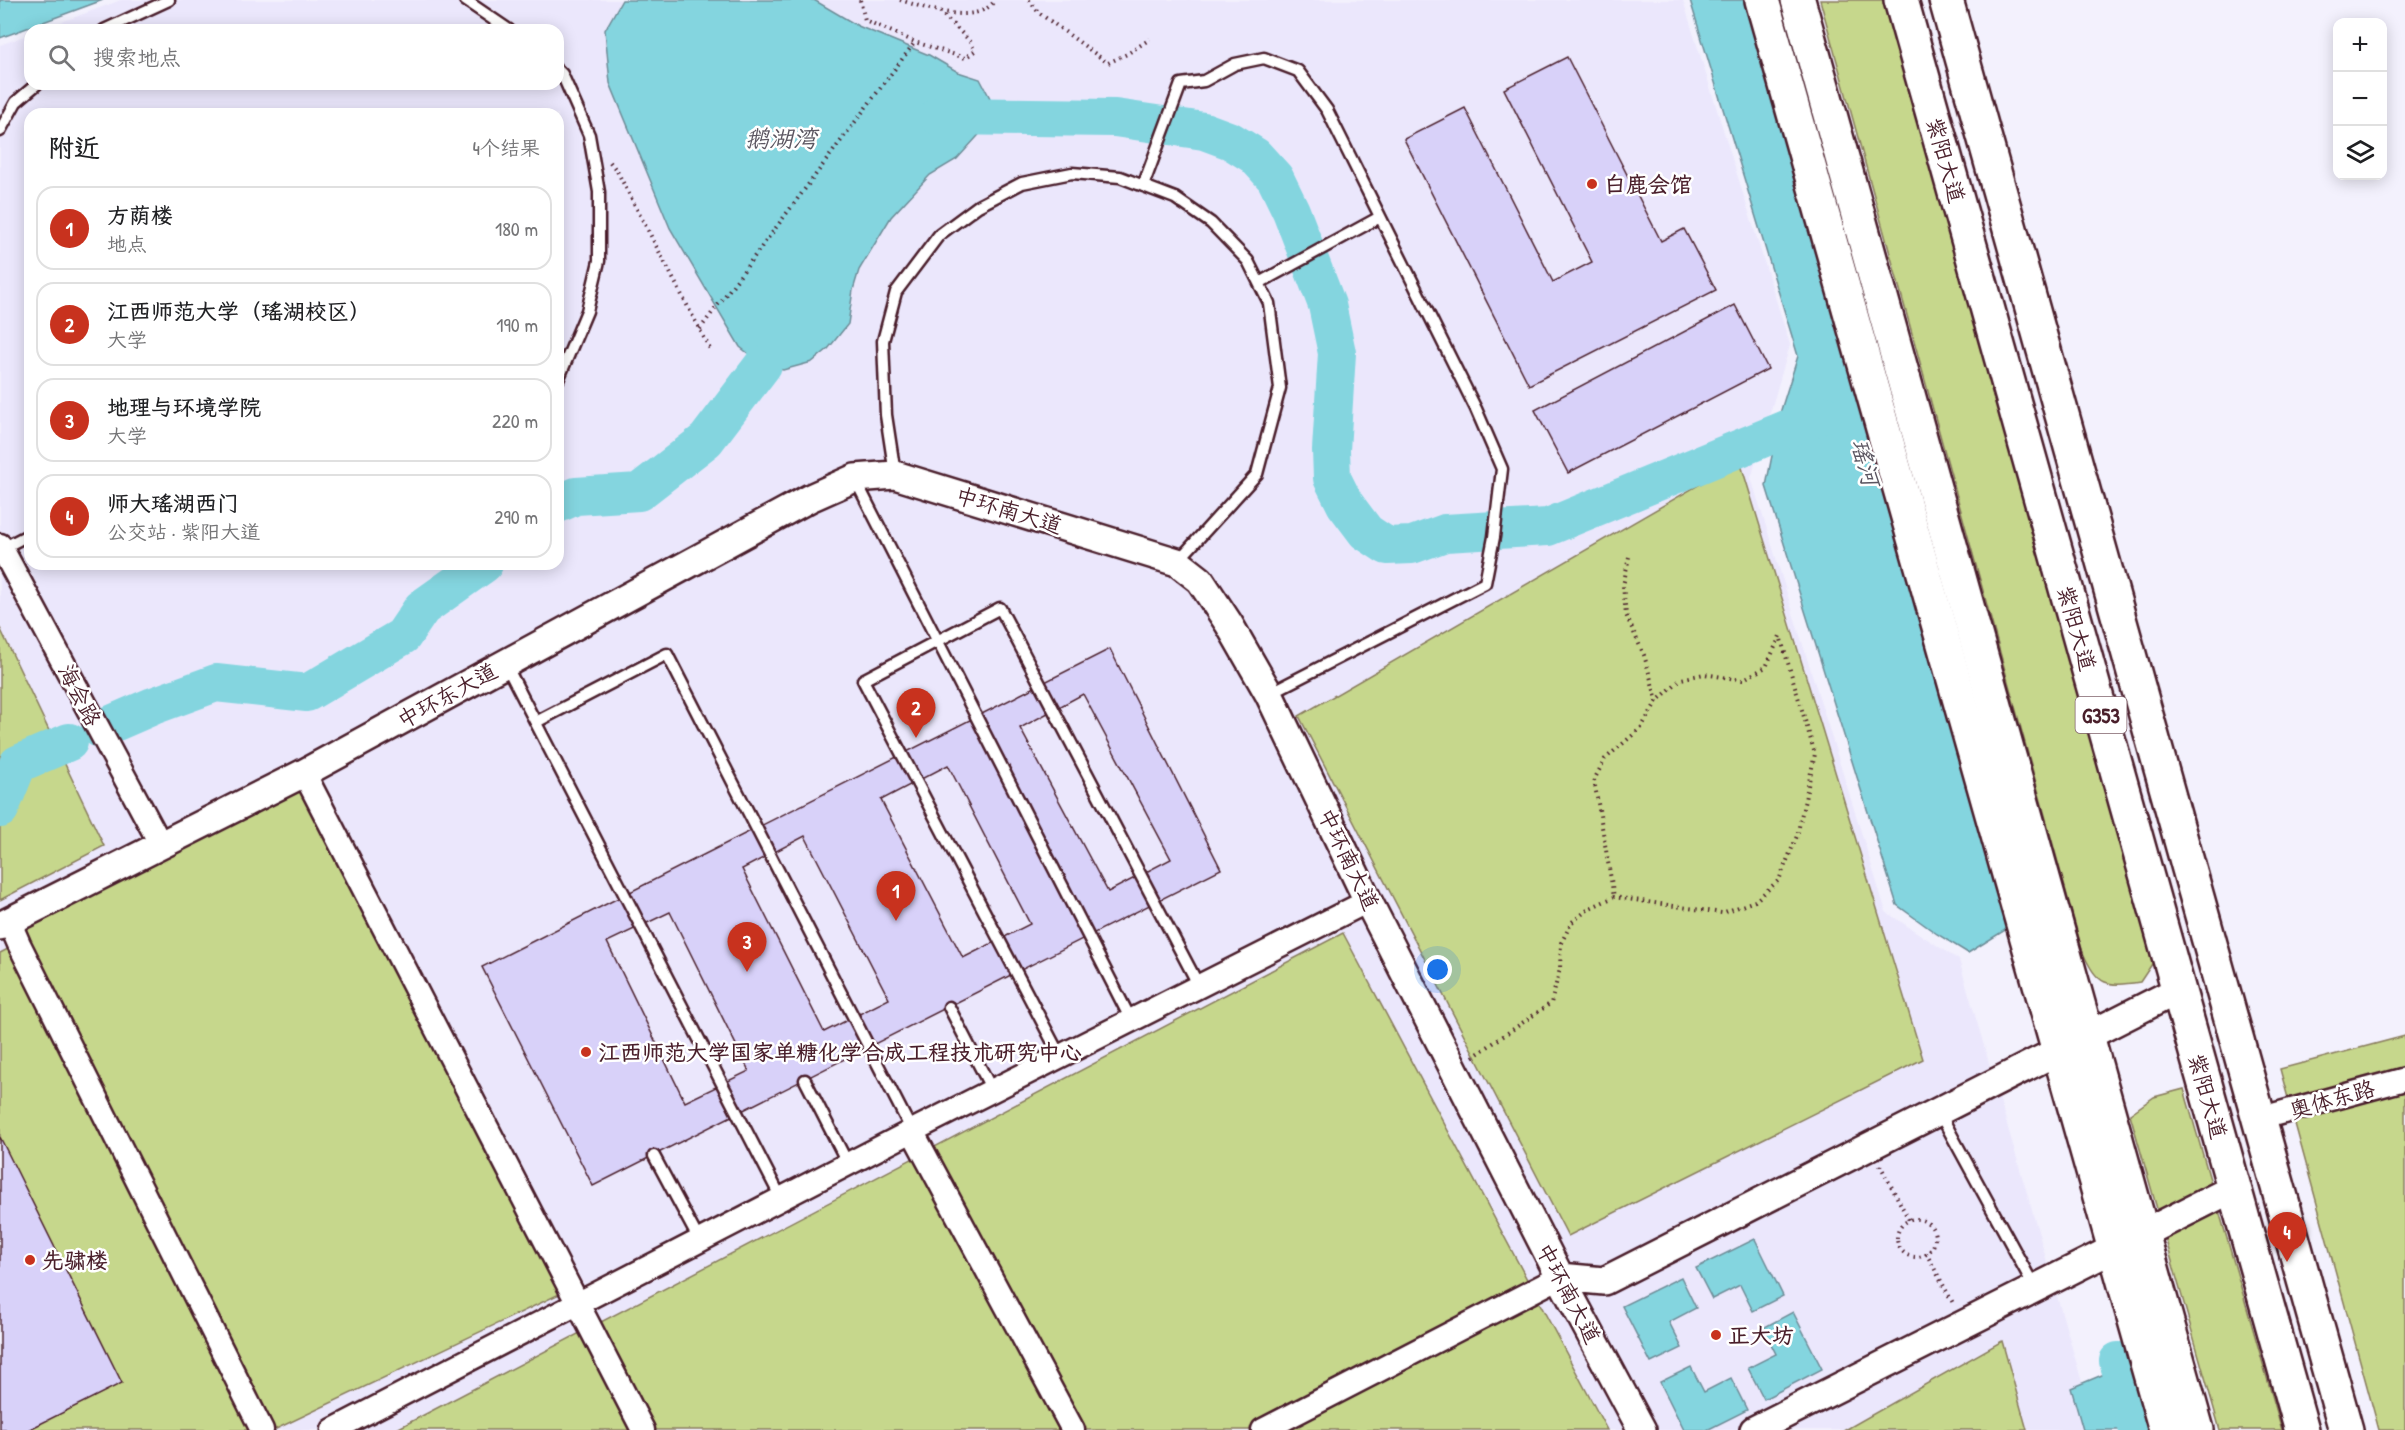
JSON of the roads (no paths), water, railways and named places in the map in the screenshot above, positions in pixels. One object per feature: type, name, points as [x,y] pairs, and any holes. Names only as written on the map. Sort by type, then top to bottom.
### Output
[{"type":"main road","points":[[1762,0],[2073,1043]]},
{"type":"main road","points":[[1798,0],[2073,1043],[2128,1241],[2166,1430]]},
{"type":"main road","name":"紫阳大道","points":[[1901,0],[2302,1430]]},
{"type":"main road","points":[[1946,0],[2346,1430]]},
{"type":"main road","points":[[2128,1241],[2197,1430]]},
{"type":"street","name":"中环东大道","points":[[5,924],[304,773],[810,498],[855,478],[895,475]]},
{"type":"street","name":"中环南大道","points":[[895,475],[1177,562],[1200,580],[1229,624],[1269,694],[1368,901],[1560,1277],[1642,1430]]},
{"type":"street","name":"海会路","points":[[1,547],[161,845]]},
{"type":"street","points":[[304,773],[643,1430]]},
{"type":"street","points":[[333,1430],[992,1090],[1368,901]]},
{"type":"street","points":[[5,924],[18,944],[262,1430]]},
{"type":"street","points":[[1263,1430],[1560,1277],[1604,1281],[2178,990]]},
{"type":"street","name":"奥体东路","points":[[2258,1119],[2405,1078]]},
{"type":"street","points":[[912,1131],[1073,1430]]},
{"type":"street","points":[[1754,1430],[2234,1188]]},
{"type":"lane","points":[[117,24],[169,0]]},
{"type":"lane","points":[[465,0],[500,24]]},
{"type":"lane","points":[[1143,186],[1181,84],[1204,81],[1234,64],[1264,58],[1298,71],[1328,110],[1476,409],[1502,470],[1494,537],[1485,583],[1269,694]]},
{"type":"lane","points":[[564,79],[589,135],[599,192],[599,261],[587,311],[564,366]]},
{"type":"lane","points":[[0,131],[16,102],[30,90]]},
{"type":"lane","points":[[895,475],[886,415],[883,341],[897,292],[939,235],[978,206],[1022,183],[1072,173],[1120,177],[1175,198],[1210,223],[1248,261],[1269,303],[1280,388],[1257,474],[1177,562]]},
{"type":"lane","points":[[1259,283],[1380,217]]},
{"type":"lane","points":[[855,478],[1131,1020]]},
{"type":"lane","points":[[1,547],[24,537]]},
{"type":"lane","points":[[1060,1056],[862,681],[1000,608],[1199,986]]},
{"type":"lane","points":[[536,722],[667,654],[912,1131]]},
{"type":"lane","points":[[505,664],[781,1198]]},
{"type":"lane","points":[[949,1007],[992,1090]]},
{"type":"lane","points":[[805,1080],[848,1164]]},
{"type":"lane","points":[[1939,1111],[2036,1288]]},
{"type":"lane","points":[[654,1156],[699,1240]]},
{"type":"water","points":[[0,0],[103,0],[38,24],[24,24],[24,29],[0,38]]},
{"type":"water","name":"鹅湖湾","points":[[622,0],[814,0],[858,26],[929,55],[958,72],[980,79],[991,100],[987,126],[957,159],[930,175],[891,217],[859,270],[853,290],[848,324],[828,349],[812,362],[783,370],[763,365],[740,347],[670,228],[610,83],[605,30]]},
{"type":"water","points":[[1690,0],[1750,0],[2015,924],[1968,953],[1897,905],[1766,486],[1781,410],[1798,356]]},
{"type":"water","points":[[1755,1239],[1783,1296],[1753,1311],[1740,1285],[1712,1299],[1696,1268]]},
{"type":"water","points":[[1681,1277],[1696,1308],[1669,1322],[1682,1348],[1651,1363],[1622,1306]]},
{"type":"water","points":[[1793,1312],[1822,1369],[1764,1399],[1748,1368],[1776,1354],[1763,1328]]},
{"type":"water","points":[[2140,1359],[2160,1430],[2083,1430],[2071,1388]]},
{"type":"water","points":[[1691,1367],[1704,1392],[1731,1378],[1747,1410],[1707,1430],[1684,1430],[1660,1382]]},
{"type":"waterway","points":[[938,116],[1115,118],[1204,131],[1231,141],[1255,156],[1275,178],[1291,211],[1327,305],[1337,353],[1331,450],[1332,478],[1345,504],[1366,532],[1387,546],[1412,545],[1445,533],[1548,527],[1823,414]]},
{"type":"waterway","points":[[564,501],[576,496],[639,492],[706,440],[763,365]]},
{"type":"waterway","points":[[100,729],[153,706],[216,683],[307,693],[403,636],[422,608],[476,570]]},
{"type":"waterway","points":[[0,809],[18,764],[69,742]]},
{"type":"waterway","name":"瑶河","points":[[2118,1361],[2138,1430]]},
{"type":"place","name":"白鹿会馆","points":[[1592,184]]},
{"type":"place","name":"江西师范大学（瑶湖校区）","points":[[916,738]]},
{"type":"place","name":"方荫楼","points":[[896,921]]},
{"type":"place","name":"地理与环境学院","points":[[747,972]]},
{"type":"place","name":"江西师范大学国家单糖化学合成工程技术研究中心","points":[[586,1052]]},
{"type":"place","name":"先骕楼","points":[[30,1260]]},
{"type":"place","name":"师大瑶湖西门","points":[[2287,1262]]},
{"type":"place","name":"正大坊","points":[[1716,1335]]}]
